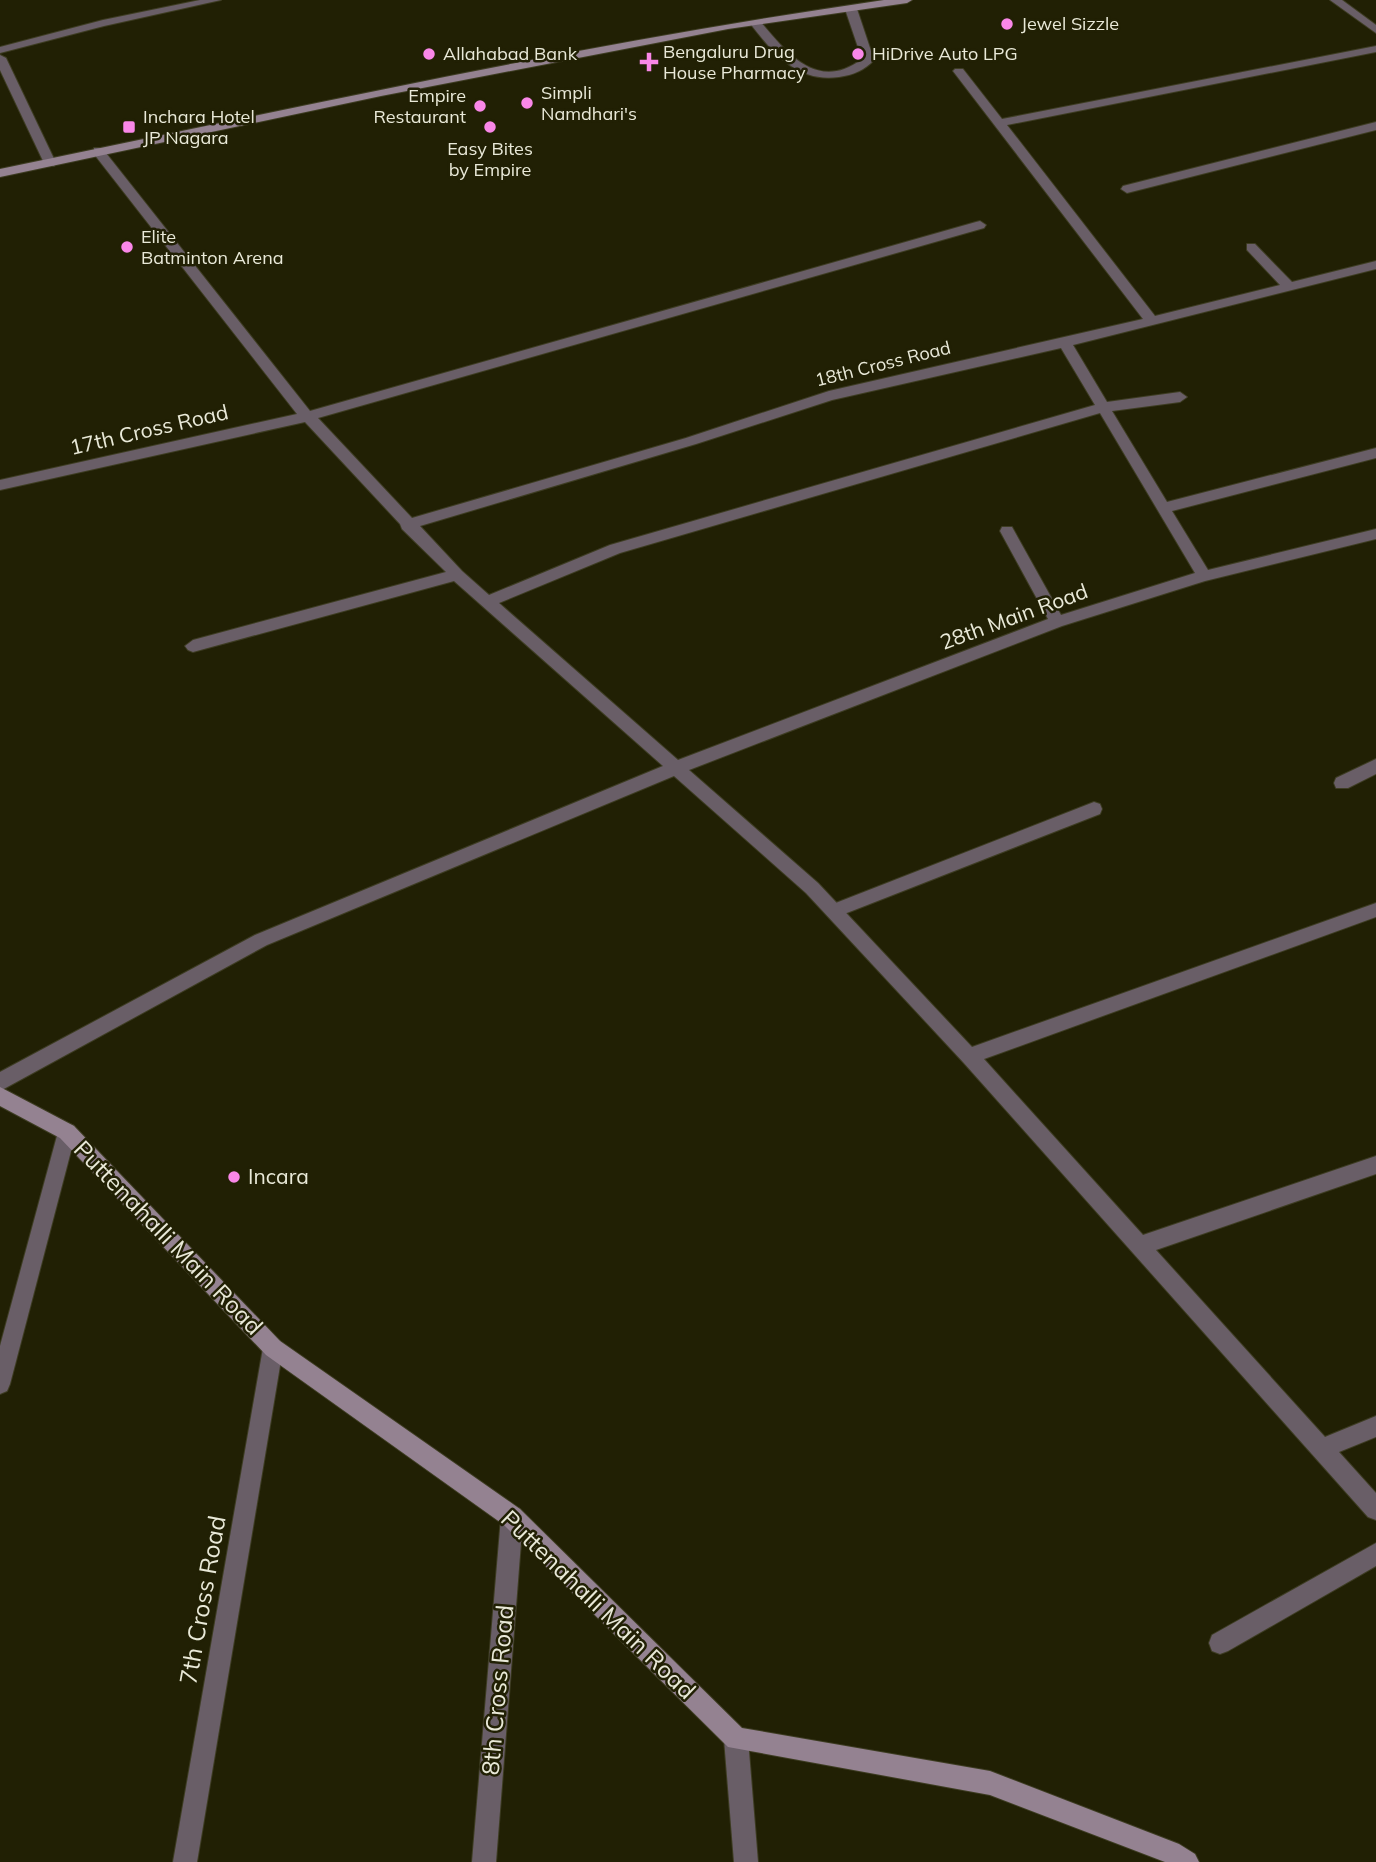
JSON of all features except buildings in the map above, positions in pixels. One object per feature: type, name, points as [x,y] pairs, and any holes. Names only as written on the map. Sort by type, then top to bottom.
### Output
[{"type":"street","points":[[0,50],[103,23],[216,0]]},
{"type":"street","points":[[0,173],[421,85],[755,22],[907,0]]},
{"type":"street","points":[[1335,0],[1376,30]]},
{"type":"street","points":[[755,22],[797,68],[809,75],[851,72],[868,60],[851,9]]},
{"type":"street","points":[[998,123],[1376,49]]},
{"type":"street","points":[[0,58],[50,163]]},
{"type":"street","points":[[959,71],[1152,321]]},
{"type":"street","points":[[1127,189],[1376,126]]},
{"type":"street","points":[[98,151],[308,416],[407,525],[457,575],[812,888],[969,1056],[1376,1509]]},
{"type":"street","name":"17th Cross Road","points":[[0,485],[308,416],[979,225]]},
{"type":"street","points":[[1251,247],[1290,287]]},
{"type":"street","name":"18th Cross Road","points":[[407,525],[691,441],[829,396],[1065,343],[1376,265]]},
{"type":"street","points":[[1065,343],[1204,576]]},
{"type":"street","points":[[488,602],[615,549],[1103,407],[1180,397]]},
{"type":"street","points":[[1163,508],[1376,453]]},
{"type":"street","points":[[1007,531],[1057,622]]},
{"type":"street","name":"28th Main Road","points":[[0,1082],[261,940],[676,768],[1057,622],[1204,576],[1376,534]]},
{"type":"street","points":[[192,646],[457,575]]},
{"type":"street","points":[[1342,783],[1376,766]]},
{"type":"street","points":[[834,911],[1094,809]]},
{"type":"street","points":[[969,1056],[1376,910]]},
{"type":"street","name":"Puttenahalli Main Road","points":[[0,1096],[67,1132],[273,1348],[512,1517],[736,1739]]},
{"type":"street","points":[[0,1384],[67,1132]]},
{"type":"street","points":[[1140,1246],[1376,1165]]},
{"type":"street","name":"7th Cross Road","points":[[185,1862],[273,1348]]},
{"type":"street","points":[[1323,1448],[1376,1426]]},
{"type":"street","name":"8th Cross Road","points":[[484,1862],[512,1517]]},
{"type":"street","points":[[1220,1643],[1376,1553]]},
{"type":"street","points":[[746,1862],[736,1739],[989,1783],[1171,1852],[1187,1862]]},
{"type":"place","name":"Jewel Sizzle","points":[[1007,24]]},
{"type":"place","name":"Allahabad Bank","points":[[429,54]]},
{"type":"place","name":"HiDrive Auto LPG","points":[[858,54]]},
{"type":"place","name":"Bengaluru Drug House Pharmacy","points":[[649,62]]},
{"type":"place","name":"Simpli Namdhari's","points":[[527,103]]},
{"type":"place","name":"Empire Restaurant","points":[[480,106]]},
{"type":"place","name":"Inchara Hotel JP Nagara","points":[[129,127]]},
{"type":"place","name":"Easy Bites by Empire","points":[[490,127]]},
{"type":"place","name":"Elite Batminton Arena","points":[[127,247]]},
{"type":"place","name":"Incara","points":[[234,1177]]}]
